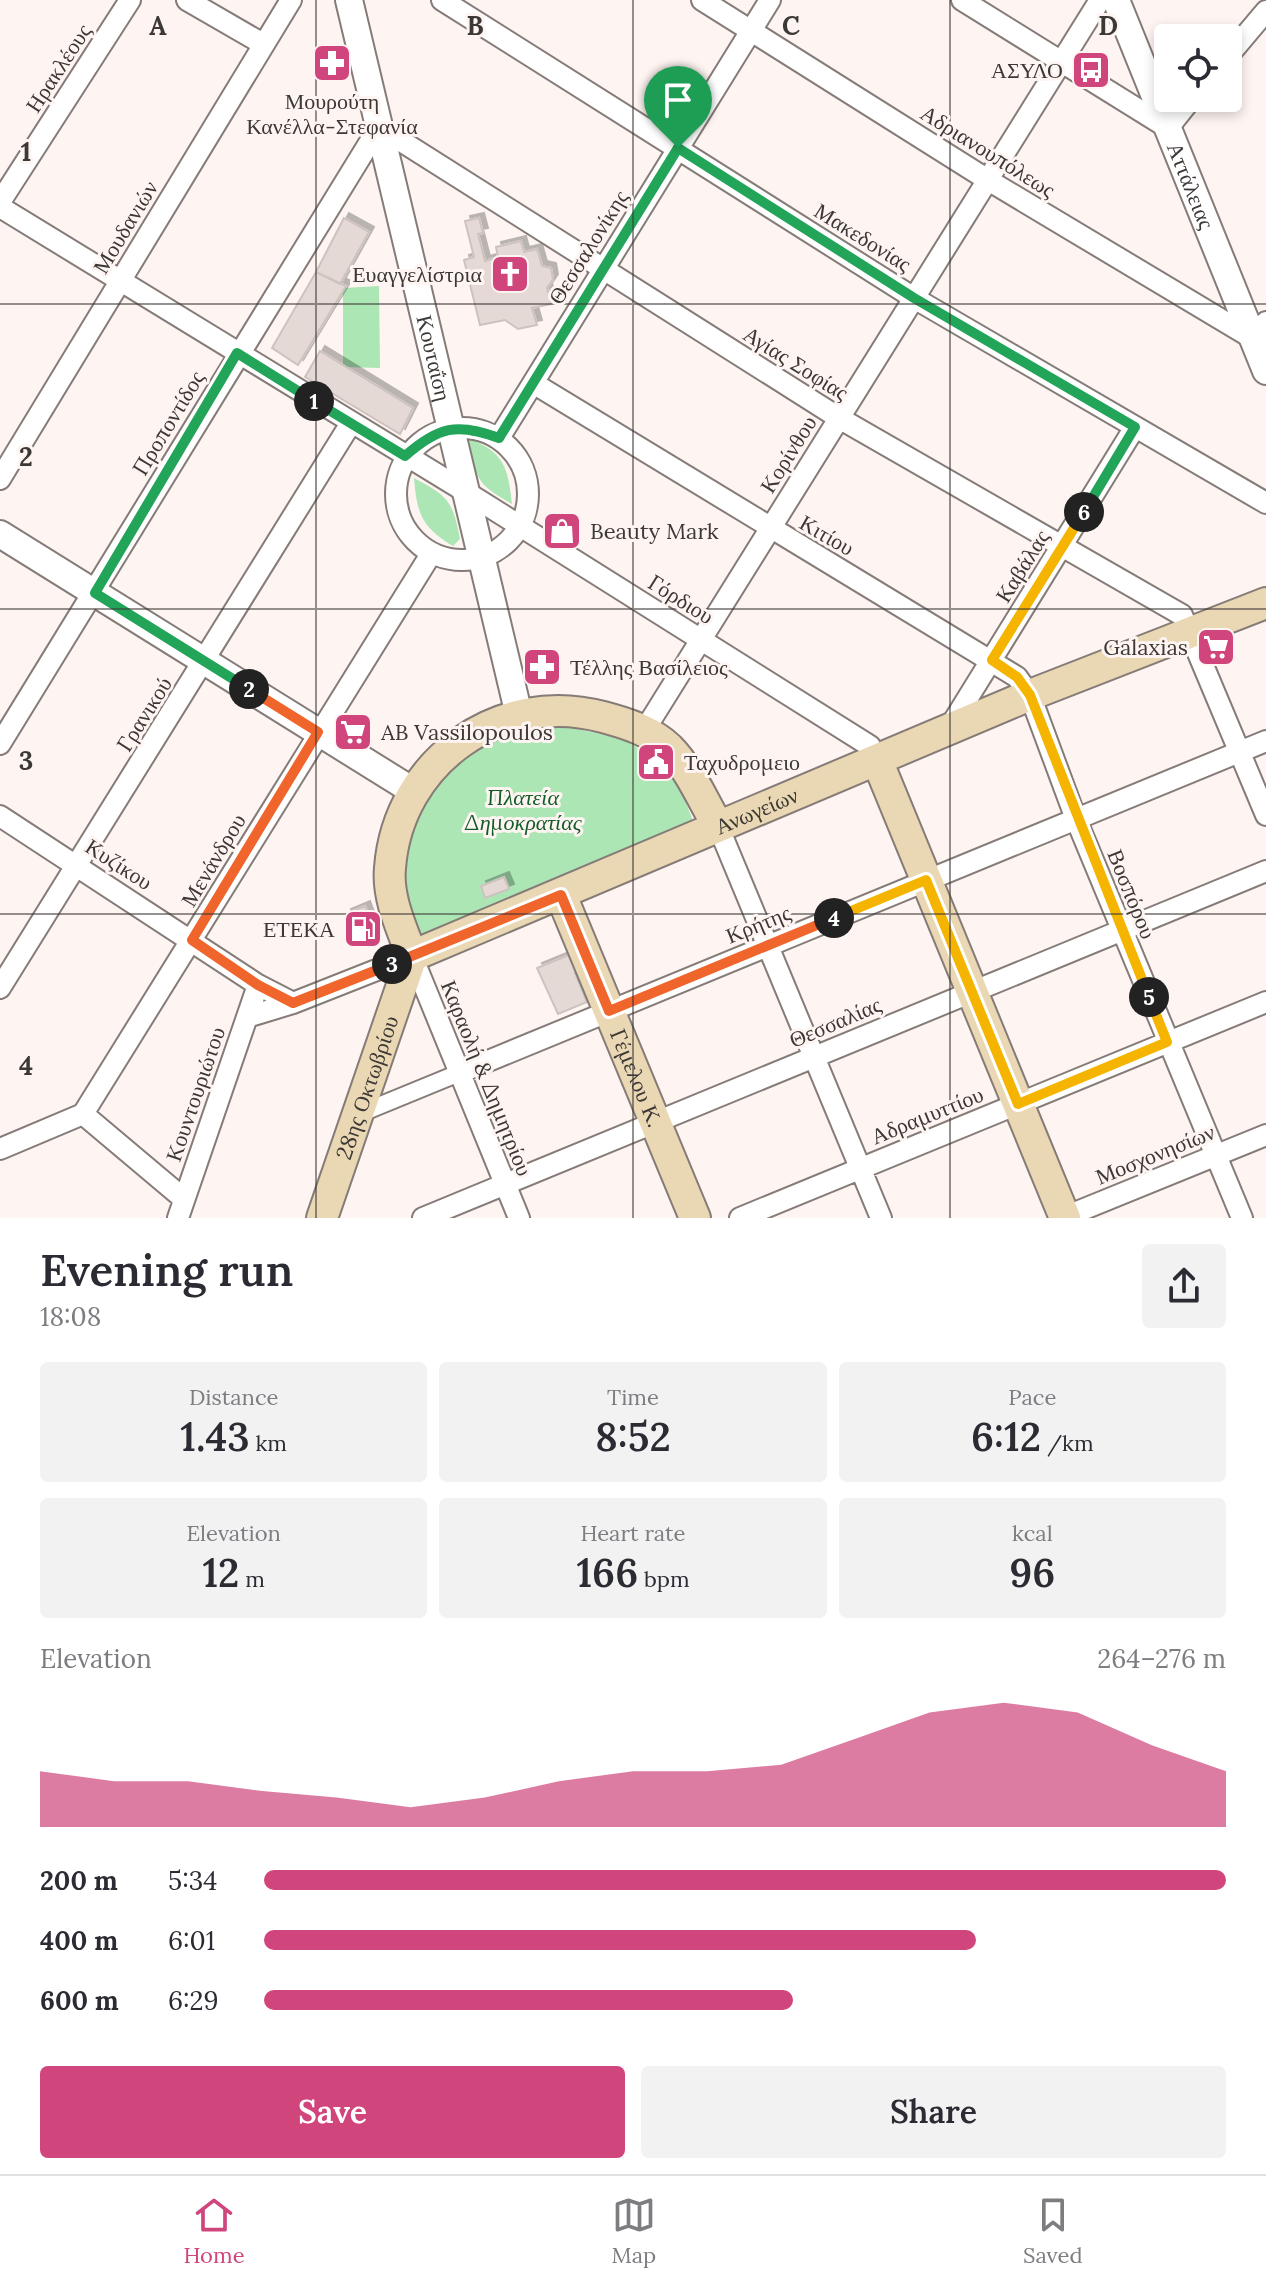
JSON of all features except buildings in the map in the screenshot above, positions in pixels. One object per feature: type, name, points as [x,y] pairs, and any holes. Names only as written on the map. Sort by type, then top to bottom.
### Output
[{"type":"main road","name":"Ανωγείων","points":[[412,956],[718,826],[873,753],[948,730],[1023,686],[1266,603]]},
{"type":"main road","points":[[412,956],[394,907],[390,868],[397,832],[413,791],[436,761],[461,739],[519,715],[580,711],[644,731],[669,749],[718,826]]},
{"type":"main road","points":[[873,753],[1064,1218]]},
{"type":"main road","name":"Γέμελου Κ.","points":[[561,895],[695,1218]]},
{"type":"main road","name":"28ης Οκτωβρίου","points":[[322,1218],[412,956]]},
{"type":"street","name":"Ηρακλέους","points":[[0,204],[130,0]]},
{"type":"street","points":[[187,0],[263,44]]},
{"type":"street","name":"Μουδανιών","points":[[0,479],[291,0]]},
{"type":"street","name":"Κουταΐση","points":[[349,0],[519,715]]},
{"type":"street","name":"Αδριανουπόλεως","points":[[702,0],[988,180],[1261,331]]},
{"type":"street","name":"Θεσσαλονίκης","points":[[499,438],[770,0]]},
{"type":"street","points":[[962,0],[1168,128],[1181,112]]},
{"type":"street","name":"Κορίνθου","points":[[644,731],[1100,0]]},
{"type":"street","name":"Αττάλειας","points":[[1116,0],[1168,128],[1261,331],[1266,371]]},
{"type":"street","name":"Μακεδονίας","points":[[450,2],[914,298],[1266,503]]},
{"type":"street","points":[[1242,39],[1266,11]]},
{"type":"street","name":"Αγίας Σοφίας","points":[[379,127],[839,418],[1061,549],[1182,615],[1189,630]]},
{"type":"street","name":"Προποντίδος","points":[[0,744],[95,593],[237,353],[379,127]]},
{"type":"street","name":"Γόρδιου","points":[[0,204],[119,282],[466,492],[873,753]]},
{"type":"street","name":"Κιτίου","points":[[533,383],[770,529],[992,660],[1023,686]]},
{"type":"street","name":"Γρανικού","points":[[0,988],[351,423]]},
{"type":"street","points":[[451,427],[476,429],[499,438],[519,459],[529,485],[528,510],[521,527],[503,548],[482,559],[457,561],[431,554],[406,531],[397,509],[397,477],[405,456],[423,440],[451,427]]},
{"type":"street","name":"Καβάλας","points":[[948,730],[1135,427]]},
{"type":"street","points":[[0,534],[413,791]]},
{"type":"street","name":"Μενάνδρου","points":[[83,1114],[431,554]]},
{"type":"street","points":[[1189,630],[1266,815]]},
{"type":"street","name":"Βοσπόρου","points":[[1023,686],[1242,1218]]},
{"type":"street","name":"Κρήτης","points":[[357,1114],[1266,741]]},
{"type":"street","name":"Κυζίκου","points":[[0,816],[258,985],[293,1003]]},
{"type":"street","points":[[718,826],[881,1218]]},
{"type":"street","name":"Θεσσαλίας","points":[[423,1218],[1266,871]]},
{"type":"street","name":"Ανωγείων","points":[[247,1017],[293,1003],[412,956]]},
{"type":"street","name":"Καραολή & Δημητρίου","points":[[412,956],[519,1218]]},
{"type":"street","name":"Κουντουριώτου","points":[[181,1209],[258,985]]},
{"type":"street","name":"Αδραμυττίου","points":[[740,1218],[1266,1002]]},
{"type":"street","points":[[0,1149],[83,1114],[181,1209]]},
{"type":"street","name":"Μοσχονησίων","points":[[1064,1218],[1266,1135]]},
{"type":"green space","points":[[379,286],[380,368],[343,367],[343,288]]},
{"type":"green space","points":[[469,439],[490,450],[502,463],[509,481],[512,504],[491,491],[480,479]]},
{"type":"green space","points":[[414,478],[447,501],[455,516],[460,539],[453,546],[427,525],[419,510]]},
{"type":"green space","name":"Πλατεία Δημοκρατίας","points":[[560,725],[627,740],[676,778],[694,823],[419,935],[402,888],[408,825],[443,771],[499,732]]},
{"type":"place","name":"Μουρούτη Κανέλλα-Στεφανία","points":[[332,63]]},
{"type":"place","name":"ΑΣΥΛΟ","points":[[1091,70]]},
{"type":"place","name":"Ευαγγελίστρια","points":[[510,274]]},
{"type":"place","name":"Beauty Mark","points":[[562,531]]},
{"type":"place","name":"Galaxias","points":[[1216,647]]},
{"type":"place","name":"Τέλλης Βασίλειος","points":[[542,667]]},
{"type":"place","name":"AB Vassilopoulos","points":[[353,732]]},
{"type":"place","name":"Ταχυδρομειο","points":[[656,762]]},
{"type":"place","name":"ΕΤΕΚΑ","points":[[363,929]]},
{"type":"route","points":[[678,148],[914,298],[1135,427],[992,660],[1017,677],[1030,695],[1076,819],[1167,1042],[1018,1104],[926,880],[609,1011],[561,895],[293,1003],[258,985],[192,940],[318,732],[95,593],[237,353],[405,456],[423,440],[451,427],[476,429],[499,438],[678,148]]}]
